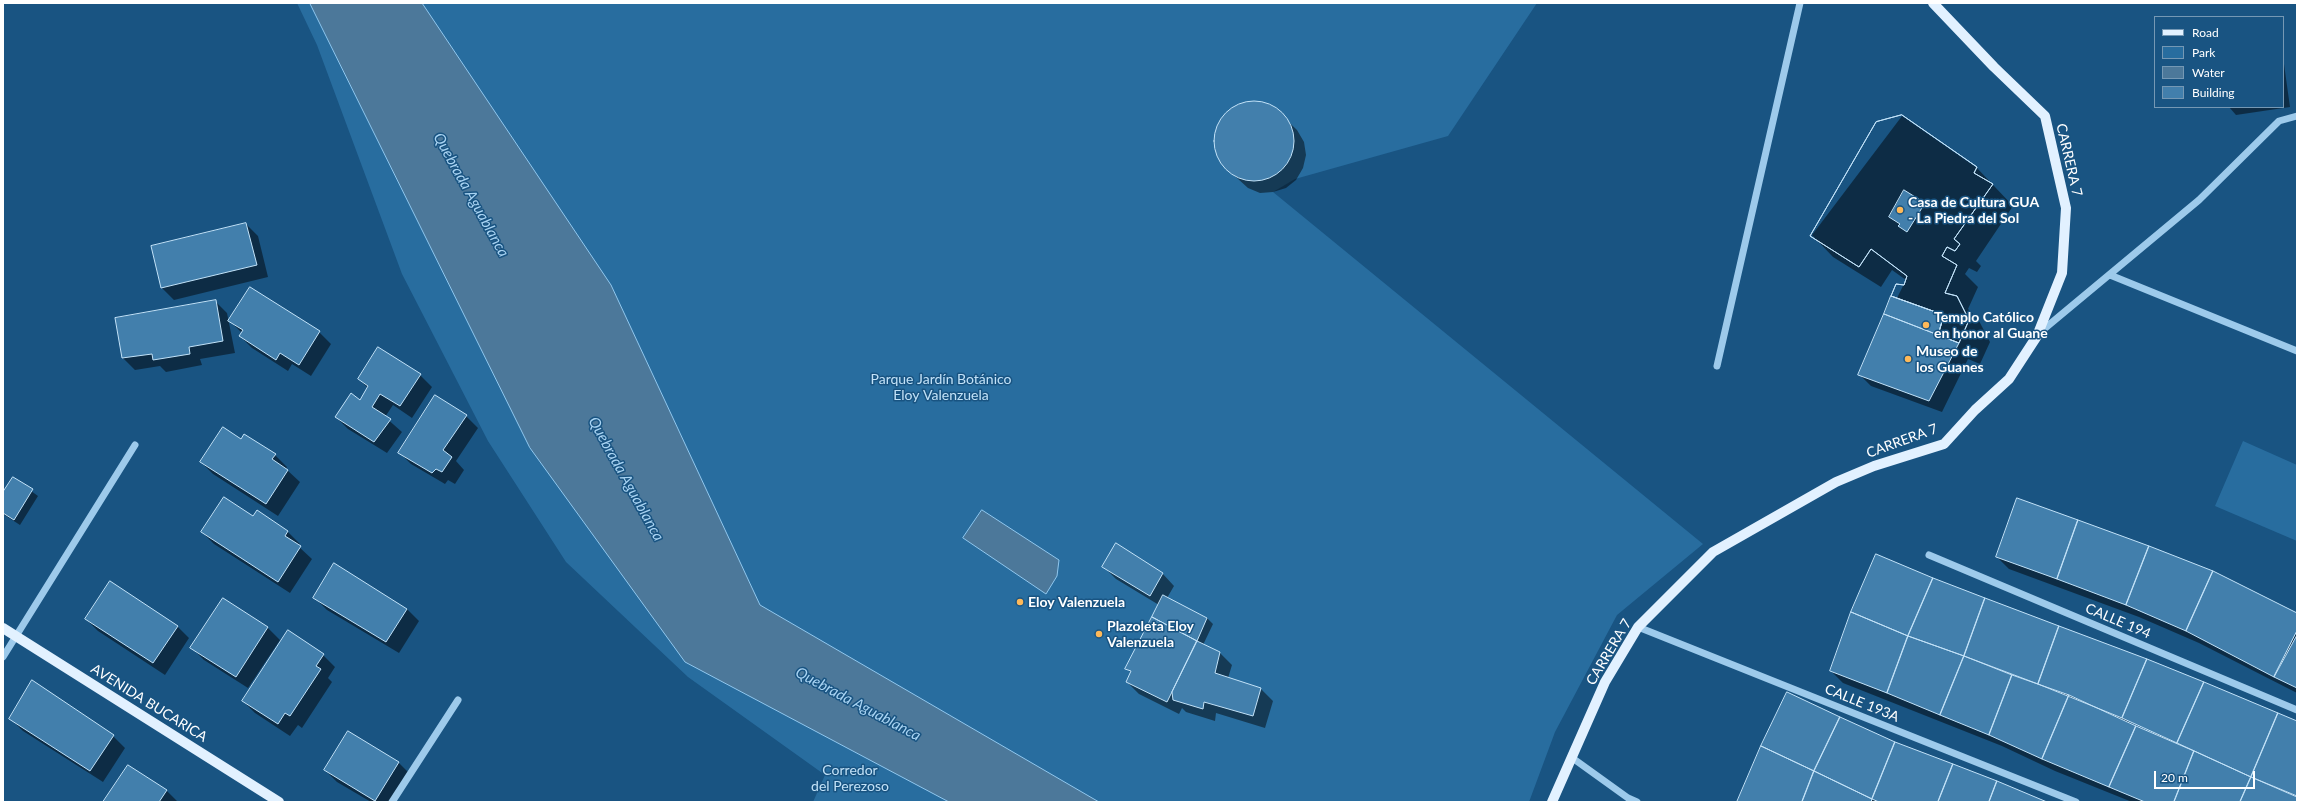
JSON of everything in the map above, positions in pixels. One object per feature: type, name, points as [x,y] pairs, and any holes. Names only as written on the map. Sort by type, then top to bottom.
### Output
[{"type":"main road","name":"CARRERA 7","points":[[1552,802],[1605,682],[1638,627],[1713,552],[1836,482],[1874,466],[1944,444],[1975,410],[2009,379],[2037,336],[2062,273],[2066,208],[2045,116],[1994,67],[1933,3]]},
{"type":"main road","name":"AVENIDA BUCARICA","points":[[3,628],[279,802]]},
{"type":"main road","points":[[1559,802],[1562,782]]},
{"type":"street","points":[[1717,366],[1800,3]]},
{"type":"street","points":[[2037,336],[2199,200],[2279,121],[2297,116]]},
{"type":"street","points":[[2110,275],[2297,351]]},
{"type":"street","points":[[3,657],[135,445]]},
{"type":"street","name":"CALLE 194","points":[[1929,556],[2297,710]]},
{"type":"street","name":"CALLE 193A","points":[[1638,627],[2076,802]]},
{"type":"street","points":[[392,802],[458,700]]},
{"type":"street","points":[[1571,757],[1628,798],[1637,802]]},
{"type":"green space","name":"Parque Jardín Botánico Eloy Valenzuela","points":[[297,3],[1537,3],[1448,136],[1295,179],[1273,192],[1703,544],[1617,615],[1555,732],[1529,802],[813,802],[825,775],[688,677],[566,562],[488,441],[402,274],[317,45]]},
{"type":"green space","points":[[2243,441],[2297,465],[2297,541],[2215,506]]},
{"type":"water","name":"Quebrada Aguablanca","points":[[310,3],[422,3],[611,285],[760,605],[1099,802],[949,802],[685,662],[530,448]]},
{"type":"water","points":[[982,510],[1059,560],[1057,576],[1046,594],[963,538]]},
{"type":"building","points":[[1254,101],[1269,104],[1282,113],[1291,126],[1294,141],[1291,156],[1282,169],[1269,178],[1254,181],[1239,178],[1226,169],[1217,156],[1214,141],[1217,126],[1226,113],[1239,104]]},
{"type":"building","name":"Casa de Cultura GUA - La Piedra del Sol","points":[[1902,115],[1977,167],[1974,173],[1993,184],[1954,239],[1960,244],[1955,251],[1947,247],[1942,256],[1957,265],[1945,293],[1957,296],[1969,320],[1959,343],[1938,335],[1944,315],[1891,296],[1896,284],[1904,285],[1907,276],[1871,249],[1859,267],[1810,236],[1876,122]],"holes":[[[1904,190],[1925,203],[1907,232],[1898,226],[1900,224],[1889,217]]]},
{"type":"building","name":"Casa de Cultura GUA - La Piedra del Sol","points":[[1902,115],[1977,167],[1974,173],[1993,184],[1954,239],[1960,244],[1955,251],[1947,247],[1942,256],[1957,265],[1945,293],[1957,296],[1969,320],[1959,343],[1938,335],[1944,315],[1891,296],[1896,284],[1904,285],[1907,276],[1871,249],[1859,267],[1810,236],[1876,122]]},
{"type":"building","points":[[246,223],[257,265],[161,288],[151,246]]},
{"type":"building","points":[[250,287],[320,331],[299,365],[280,353],[276,360],[239,336],[243,330],[228,321]]},
{"type":"building","name":"Templo Católico en honor al Guane","points":[[1891,296],[1944,315],[1938,335],[1884,314]]},
{"type":"building","points":[[216,300],[223,341],[189,347],[190,354],[153,360],[152,354],[122,358],[115,318]]},
{"type":"building","name":"Museo de los Guanes","points":[[1884,314],[1959,343],[1929,401],[1858,375]]},
{"type":"building","points":[[378,347],[421,374],[400,406],[380,394],[372,407],[391,419],[374,442],[335,417],[351,393],[360,400],[368,386],[358,379]]},
{"type":"building","points":[[435,395],[467,415],[443,450],[452,457],[442,472],[436,469],[432,473],[398,453]]},
{"type":"building","points":[[223,427],[241,439],[244,434],[276,454],[272,459],[288,470],[266,504],[200,462]]},
{"type":"building","points":[[13,477],[33,489],[14,520],[3,513],[3,492]]},
{"type":"building","points":[[224,497],[253,516],[257,510],[288,531],[285,536],[301,546],[278,582],[201,532]]},
{"type":"building","points":[[2017,498],[2078,520],[2057,579],[1996,557]]},
{"type":"building","points":[[2078,520],[2149,546],[2126,605],[2057,579]]},
{"type":"building","points":[[1116,543],[1163,573],[1150,596],[1102,567]]},
{"type":"building","points":[[2149,546],[2213,571],[2186,631],[2126,605]]},
{"type":"building","points":[[1876,554],[1933,578],[1908,636],[1851,612]]},
{"type":"building","points":[[334,563],[407,609],[386,642],[313,598]]},
{"type":"building","points":[[2213,571],[2297,613],[2297,635],[2274,677],[2186,631]]},
{"type":"building","points":[[1933,578],[1985,598],[1964,656],[1908,636]]},
{"type":"building","points":[[110,581],[178,626],[153,663],[85,619]]},
{"type":"building","points":[[1163,595],[1207,618],[1197,641],[1152,617]]},
{"type":"building","points":[[223,598],[268,627],[236,677],[190,648]]},
{"type":"building","points":[[1985,598],[2059,626],[2038,684],[1964,656]]},
{"type":"building","points":[[1851,612],[1908,636],[1887,693],[1830,671]]},
{"type":"building","points":[[1152,617],[1197,641],[1167,702],[1126,682],[1131,671],[1125,669]]},
{"type":"building","points":[[2059,626],[2147,659],[2122,718],[2038,684]]},
{"type":"building","points":[[288,630],[324,654],[316,666],[321,669],[290,716],[285,713],[278,724],[242,701]]},
{"type":"building","points":[[2297,631],[2297,688],[2274,677]]},
{"type":"building","points":[[1908,636],[1964,656],[1940,715],[1887,693]]},
{"type":"building","points":[[1197,641],[1220,652],[1215,673],[1261,688],[1253,716],[1204,702],[1203,709],[1173,700],[1172,692]]},
{"type":"building","points":[[1964,656],[2012,675],[1989,735],[1940,715]]},
{"type":"building","points":[[2147,659],[2204,682],[2177,743],[2122,718]]},
{"type":"building","points":[[2012,675],[2069,695],[2042,759],[1989,735]]},
{"type":"building","points":[[32,680],[114,735],[90,771],[9,719]]},
{"type":"building","points":[[2204,682],[2278,713],[2251,777],[2177,743]]},
{"type":"building","points":[[1787,692],[1840,717],[1814,771],[1761,746]]},
{"type":"building","points":[[2069,695],[2136,726],[2109,787],[2042,759]]},
{"type":"building","points":[[2278,713],[2297,721],[2297,796],[2251,777]]},
{"type":"building","points":[[1840,717],[1895,742],[1872,799],[1814,771]]},
{"type":"building","points":[[2136,726],[2194,751],[2174,802],[2145,802],[2109,787]]},
{"type":"building","points":[[348,731],[399,762],[375,801],[324,770]]},
{"type":"building","points":[[1895,742],[1953,764],[1938,802],[1879,802],[1872,799]]},
{"type":"building","points":[[1761,746],[1814,771],[1802,802],[1737,802]]},
{"type":"building","points":[[2194,751],[2251,777],[2240,802],[2174,802]]},
{"type":"building","points":[[1953,764],[1997,781],[1989,802],[1938,802]]},
{"type":"building","points":[[128,765],[167,790],[159,802],[103,802]]},
{"type":"building","points":[[1814,771],[1872,799],[1871,802],[1802,802]]},
{"type":"building","points":[[2251,777],[2297,797],[2297,802],[2240,802]]},
{"type":"building","points":[[1997,781],[2047,802],[1989,802]]},
{"type":"place","name":"Casa de Cultura GUA - La Piedra del Sol","points":[[1900,210]]},
{"type":"place","name":"Templo Católico en honor al Guane","points":[[1926,325]]},
{"type":"place","name":"Museo de los Guanes","points":[[1908,359]]},
{"type":"place","name":"Eloy Valenzuela","points":[[1020,602]]},
{"type":"place","name":"Plazoleta Eloy Valenzuela","points":[[1099,634]]},
{"type":"park label","name":"Corredor del Perezoso","points":[[850,778]]}]
